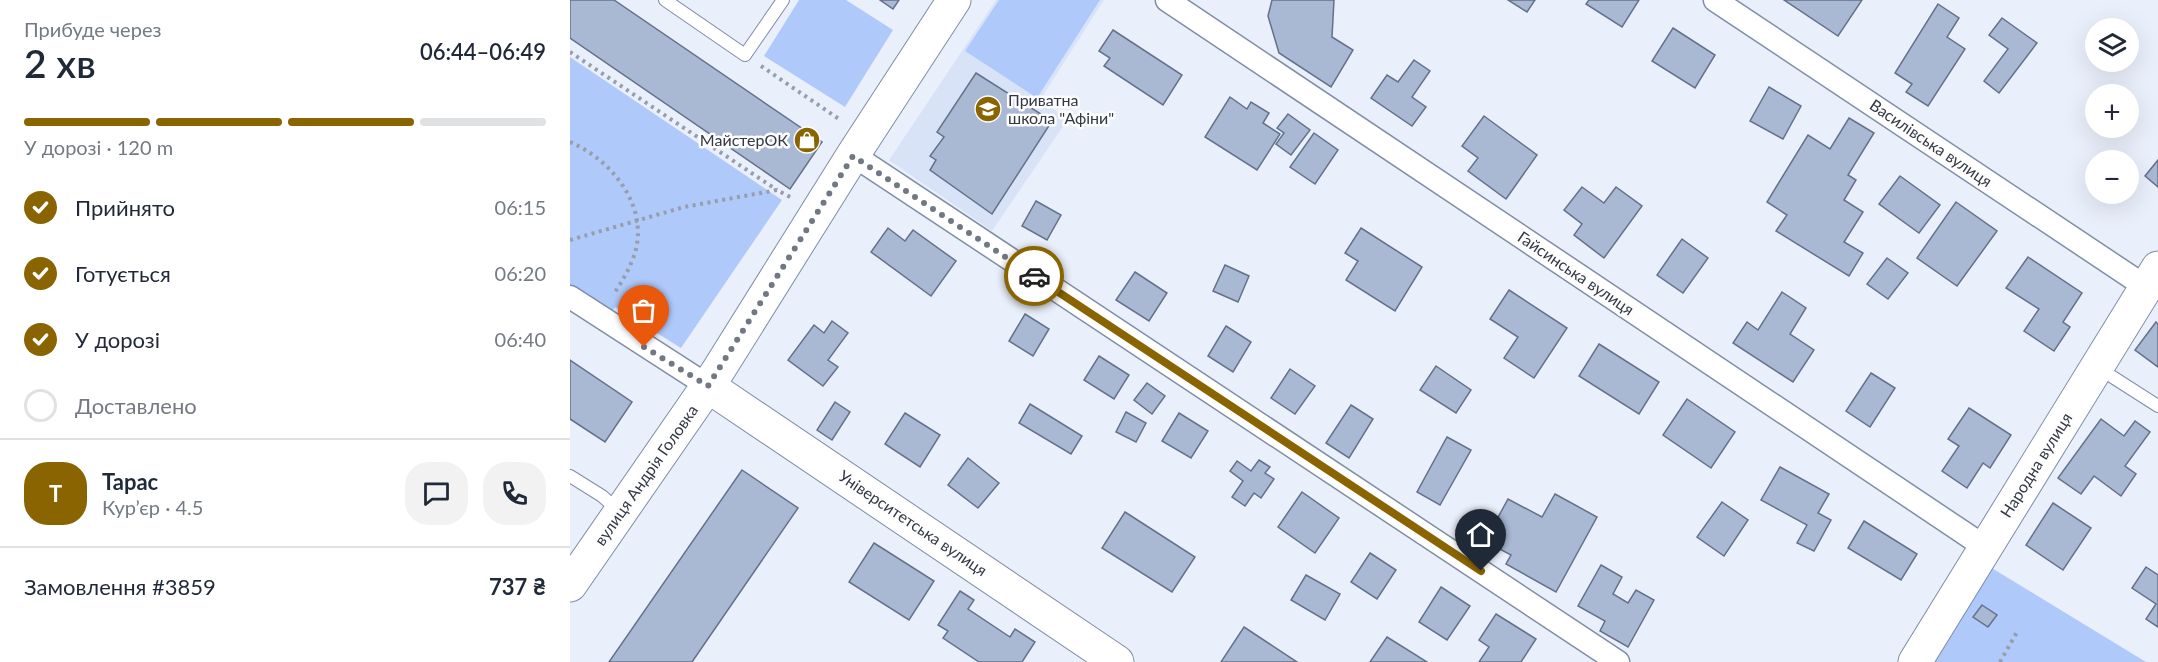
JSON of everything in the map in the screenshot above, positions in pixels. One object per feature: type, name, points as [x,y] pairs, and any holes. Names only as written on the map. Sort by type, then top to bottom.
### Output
[{"type":"street","name":"вулиця Андрія Головка","points":[[570,585],[708,386],[850,140],[954,0]]},
{"type":"street","name":"Гайсинська вулиця","points":[[1167,0],[1985,547]]},
{"type":"street","name":"Василівська вулиця","points":[[1715,0],[2152,278]]},
{"type":"street","points":[[850,140],[1618,662]]},
{"type":"street","name":"Народна вулиця","points":[[1915,662],[2152,278]]},
{"type":"street","points":[[570,297],[708,386]]},
{"type":"street","name":"Університетська вулиця","points":[[708,386],[1118,662]]},
{"type":"lane","points":[[665,0],[745,55],[783,0]]},
{"type":"lane","points":[[2096,366],[2158,406]]},
{"type":"lane","points":[[570,476],[602,496],[620,512]]},
{"type":"path","points":[[570,52],[795,201]]},
{"type":"path","points":[[745,55],[850,140]]},
{"type":"path","points":[[570,142],[602,160],[616,174],[625,188],[636,219],[636,249],[618,287]]},
{"type":"path","points":[[570,240],[636,219],[684,207],[777,190]]},
{"type":"path","points":[[2000,662],[2017,632]]},
{"type":"shaded area","points":[[799,0],[846,0],[893,30],[845,107],[764,56]]},
{"type":"shaded area","name":"Приватна школа \"Афіни\"","points":[[996,0],[1104,0],[1040,100],[1068,119],[992,231],[889,160]]},
{"type":"shaded area","points":[[999,0],[1100,0],[1037,98],[965,51]]},
{"type":"shaded area","points":[[570,57],[782,200],[681,348],[615,307],[609,316],[570,290]]},
{"type":"shaded area","points":[[1977,559],[2146,662],[1915,662]]},
{"type":"building","points":[[570,0],[614,0],[822,142],[790,189],[570,38]]},
{"type":"building","points":[[880,0],[899,0],[893,9]]},
{"type":"building","points":[[1272,0],[1334,0],[1332,37],[1353,50],[1331,87],[1279,53],[1268,16]]},
{"type":"building","points":[[1508,0],[1535,0],[1527,12]]},
{"type":"building","points":[[1589,0],[1639,0],[1622,27],[1586,4]]},
{"type":"building","points":[[1784,0],[1862,0],[1838,36]]},
{"type":"building","points":[[1938,4],[1959,18],[1947,37],[1965,49],[1928,106],[1906,92],[1912,84],[1895,73]]},
{"type":"building","points":[[2002,18],[2037,43],[1999,93],[1984,81],[2008,49],[1989,35]]},
{"type":"building","points":[[1673,28],[1715,55],[1695,88],[1652,61]]},
{"type":"building","points":[[1113,30],[1182,75],[1163,105],[1104,66],[1110,58],[1099,51]]},
{"type":"building","points":[[1414,60],[1430,71],[1412,97],[1426,107],[1412,126],[1371,98],[1387,75],[1398,82]]},
{"type":"building","points":[[976,73],[1052,121],[992,214],[930,170],[936,160],[930,156],[944,137],[937,132]]},
{"type":"building","points":[[1769,87],[1801,106],[1783,139],[1750,121]]},
{"type":"building","points":[[1230,97],[1247,109],[1251,102],[1269,113],[1263,123],[1280,134],[1257,170],[1205,137]]},
{"type":"building","points":[[1288,114],[1310,130],[1291,155],[1276,144],[1284,133],[1277,128]]},
{"type":"building","points":[[1484,116],[1537,155],[1506,199],[1468,171],[1478,158],[1462,146]]},
{"type":"building","points":[[1849,118],[1874,133],[1848,175],[1856,180],[1844,200],[1863,212],[1844,242],[1863,253],[1849,276],[1776,231],[1787,215],[1767,202],[1808,135],[1830,149]]},
{"type":"building","points":[[1314,133],[1338,150],[1315,184],[1290,167]]},
{"type":"building","points":[[2158,160],[2158,187],[2145,176]]},
{"type":"building","points":[[1900,176],[1940,205],[1919,233],[1879,204]]},
{"type":"building","points":[[1582,187],[1604,203],[1616,187],[1642,206],[1604,258],[1574,235],[1582,224],[1564,210]]},
{"type":"building","points":[[1036,201],[1061,215],[1047,240],[1022,226]]},
{"type":"building","points":[[1956,202],[1997,231],[1957,286],[1917,258]]},
{"type":"building","points":[[888,228],[905,241],[913,230],[956,261],[931,296],[871,252]]},
{"type":"building","points":[[1361,228],[1422,267],[1395,311],[1346,280],[1358,261],[1345,253]]},
{"type":"building","points":[[1682,239],[1708,258],[1683,293],[1657,275]]},
{"type":"building","points":[[2028,257],[2082,293],[2063,322],[2070,327],[2054,351],[2024,331],[2039,309],[2006,288]]},
{"type":"building","points":[[1887,258],[1908,273],[1888,299],[1867,284]]},
{"type":"building","points":[[1225,265],[1249,276],[1238,302],[1213,291]]},
{"type":"building","points":[[1135,272],[1167,293],[1149,321],[1116,300]]},
{"type":"building","points":[[1509,290],[1567,328],[1534,378],[1504,358],[1518,337],[1490,319]]},
{"type":"building","points":[[1782,292],[1806,308],[1790,334],[1814,350],[1793,382],[1733,343],[1747,322],[1758,330]]},
{"type":"building","points":[[1025,314],[1049,329],[1033,356],[1009,341]]},
{"type":"building","points":[[832,321],[848,333],[828,360],[838,367],[823,386],[788,360],[814,325],[824,333]]},
{"type":"building","points":[[2156,322],[2158,324],[2158,367],[2135,350]]},
{"type":"building","points":[[1226,326],[1251,342],[1233,372],[1208,356]]},
{"type":"building","points":[[1599,344],[1659,382],[1639,414],[1579,376]]},
{"type":"building","points":[[1099,356],[1129,375],[1114,399],[1084,380]]},
{"type":"building","points":[[570,360],[632,402],[605,442],[570,419]]},
{"type":"building","points":[[1436,366],[1471,390],[1456,413],[1420,390]]},
{"type":"building","points":[[1290,369],[1315,386],[1295,414],[1271,398]]},
{"type":"building","points":[[1871,373],[1895,388],[1870,427],[1846,411]]},
{"type":"building","points":[[1147,383],[1165,396],[1152,414],[1134,400]]},
{"type":"building","points":[[1687,399],[1735,432],[1711,468],[1663,435]]},
{"type":"building","points":[[835,402],[850,412],[832,440],[817,430]]},
{"type":"building","points":[[1030,404],[1082,436],[1071,454],[1019,423]]},
{"type":"building","points":[[1351,405],[1373,419],[1349,458],[1326,443]]},
{"type":"building","points":[[1969,408],[2011,435],[1990,468],[1983,463],[1967,488],[1942,471],[1959,446],[1948,439]]},
{"type":"building","points":[[1126,412],[1146,423],[1136,442],[1116,432]]},
{"type":"building","points":[[905,413],[940,435],[920,467],[885,444]]},
{"type":"building","points":[[1179,413],[1208,431],[1191,458],[1162,441]]},
{"type":"building","points":[[2101,419],[2124,436],[2135,421],[2150,432],[2125,466],[2136,474],[2121,496],[2094,476],[2081,494],[2058,478]]},
{"type":"building","points":[[1447,437],[1471,450],[1440,505],[1417,492]]},
{"type":"building","points":[[968,458],[999,483],[978,508],[948,485]]},
{"type":"building","points":[[1259,460],[1270,467],[1265,473],[1274,479],[1261,498],[1254,493],[1245,506],[1232,497],[1243,481],[1230,471],[1237,461],[1251,471]]},
{"type":"building","points":[[1780,467],[1829,494],[1818,513],[1831,520],[1814,551],[1797,543],[1807,525],[1761,500]]},
{"type":"building","points":[[742,470],[798,508],[692,662],[609,662]]},
{"type":"building","points":[[1302,492],[1339,518],[1315,553],[1278,527]]},
{"type":"building","points":[[1555,494],[1597,517],[1556,592],[1506,564],[1511,555],[1485,541],[1508,499],[1542,517]]},
{"type":"building","points":[[1722,502],[1748,520],[1724,556],[1697,537]]},
{"type":"building","points":[[2053,503],[2091,528],[2063,570],[2026,545]]},
{"type":"building","points":[[1125,512],[1195,557],[1172,592],[1102,548]]},
{"type":"building","points":[[1864,521],[1917,554],[1901,580],[1848,548]]},
{"type":"building","points":[[874,543],[934,581],[909,620],[849,582]]},
{"type":"building","points":[[1370,553],[1396,570],[1377,599],[1351,582]]},
{"type":"building","points":[[1601,565],[1622,577],[1613,594],[1628,603],[1636,590],[1654,600],[1628,647],[1600,631],[1605,621],[1578,606]]},
{"type":"building","points":[[2146,567],[2158,575],[2158,627],[2146,619],[2156,604],[2132,588]]},
{"type":"building","points":[[1306,575],[1340,594],[1325,620],[1291,600]]},
{"type":"building","points":[[1441,587],[1470,606],[1447,640],[1419,622]]},
{"type":"building","points":[[960,591],[974,600],[968,609],[1010,637],[1015,629],[1035,642],[1022,662],[979,662],[943,638],[948,631],[938,625]]},
{"type":"building","points":[[1982,605],[1997,615],[1988,627],[1973,617]]},
{"type":"building","points":[[1496,614],[1536,639],[1521,662],[1479,662],[1489,647],[1479,640]]},
{"type":"building","points":[[1244,627],[1297,662],[1221,662]]},
{"type":"building","points":[[1387,637],[1427,662],[1370,662]]},
{"type":"way so far","points":[[644,347],[708,386],[853,156],[1034,276]]},
{"type":"place","name":"Приватна школа \"Афіни\"","points":[[988,109]]},
{"type":"place","name":"МайстерОК","points":[[807,140]]},
{"type":"route","points":[[1034,276],[1481,571]]}]
